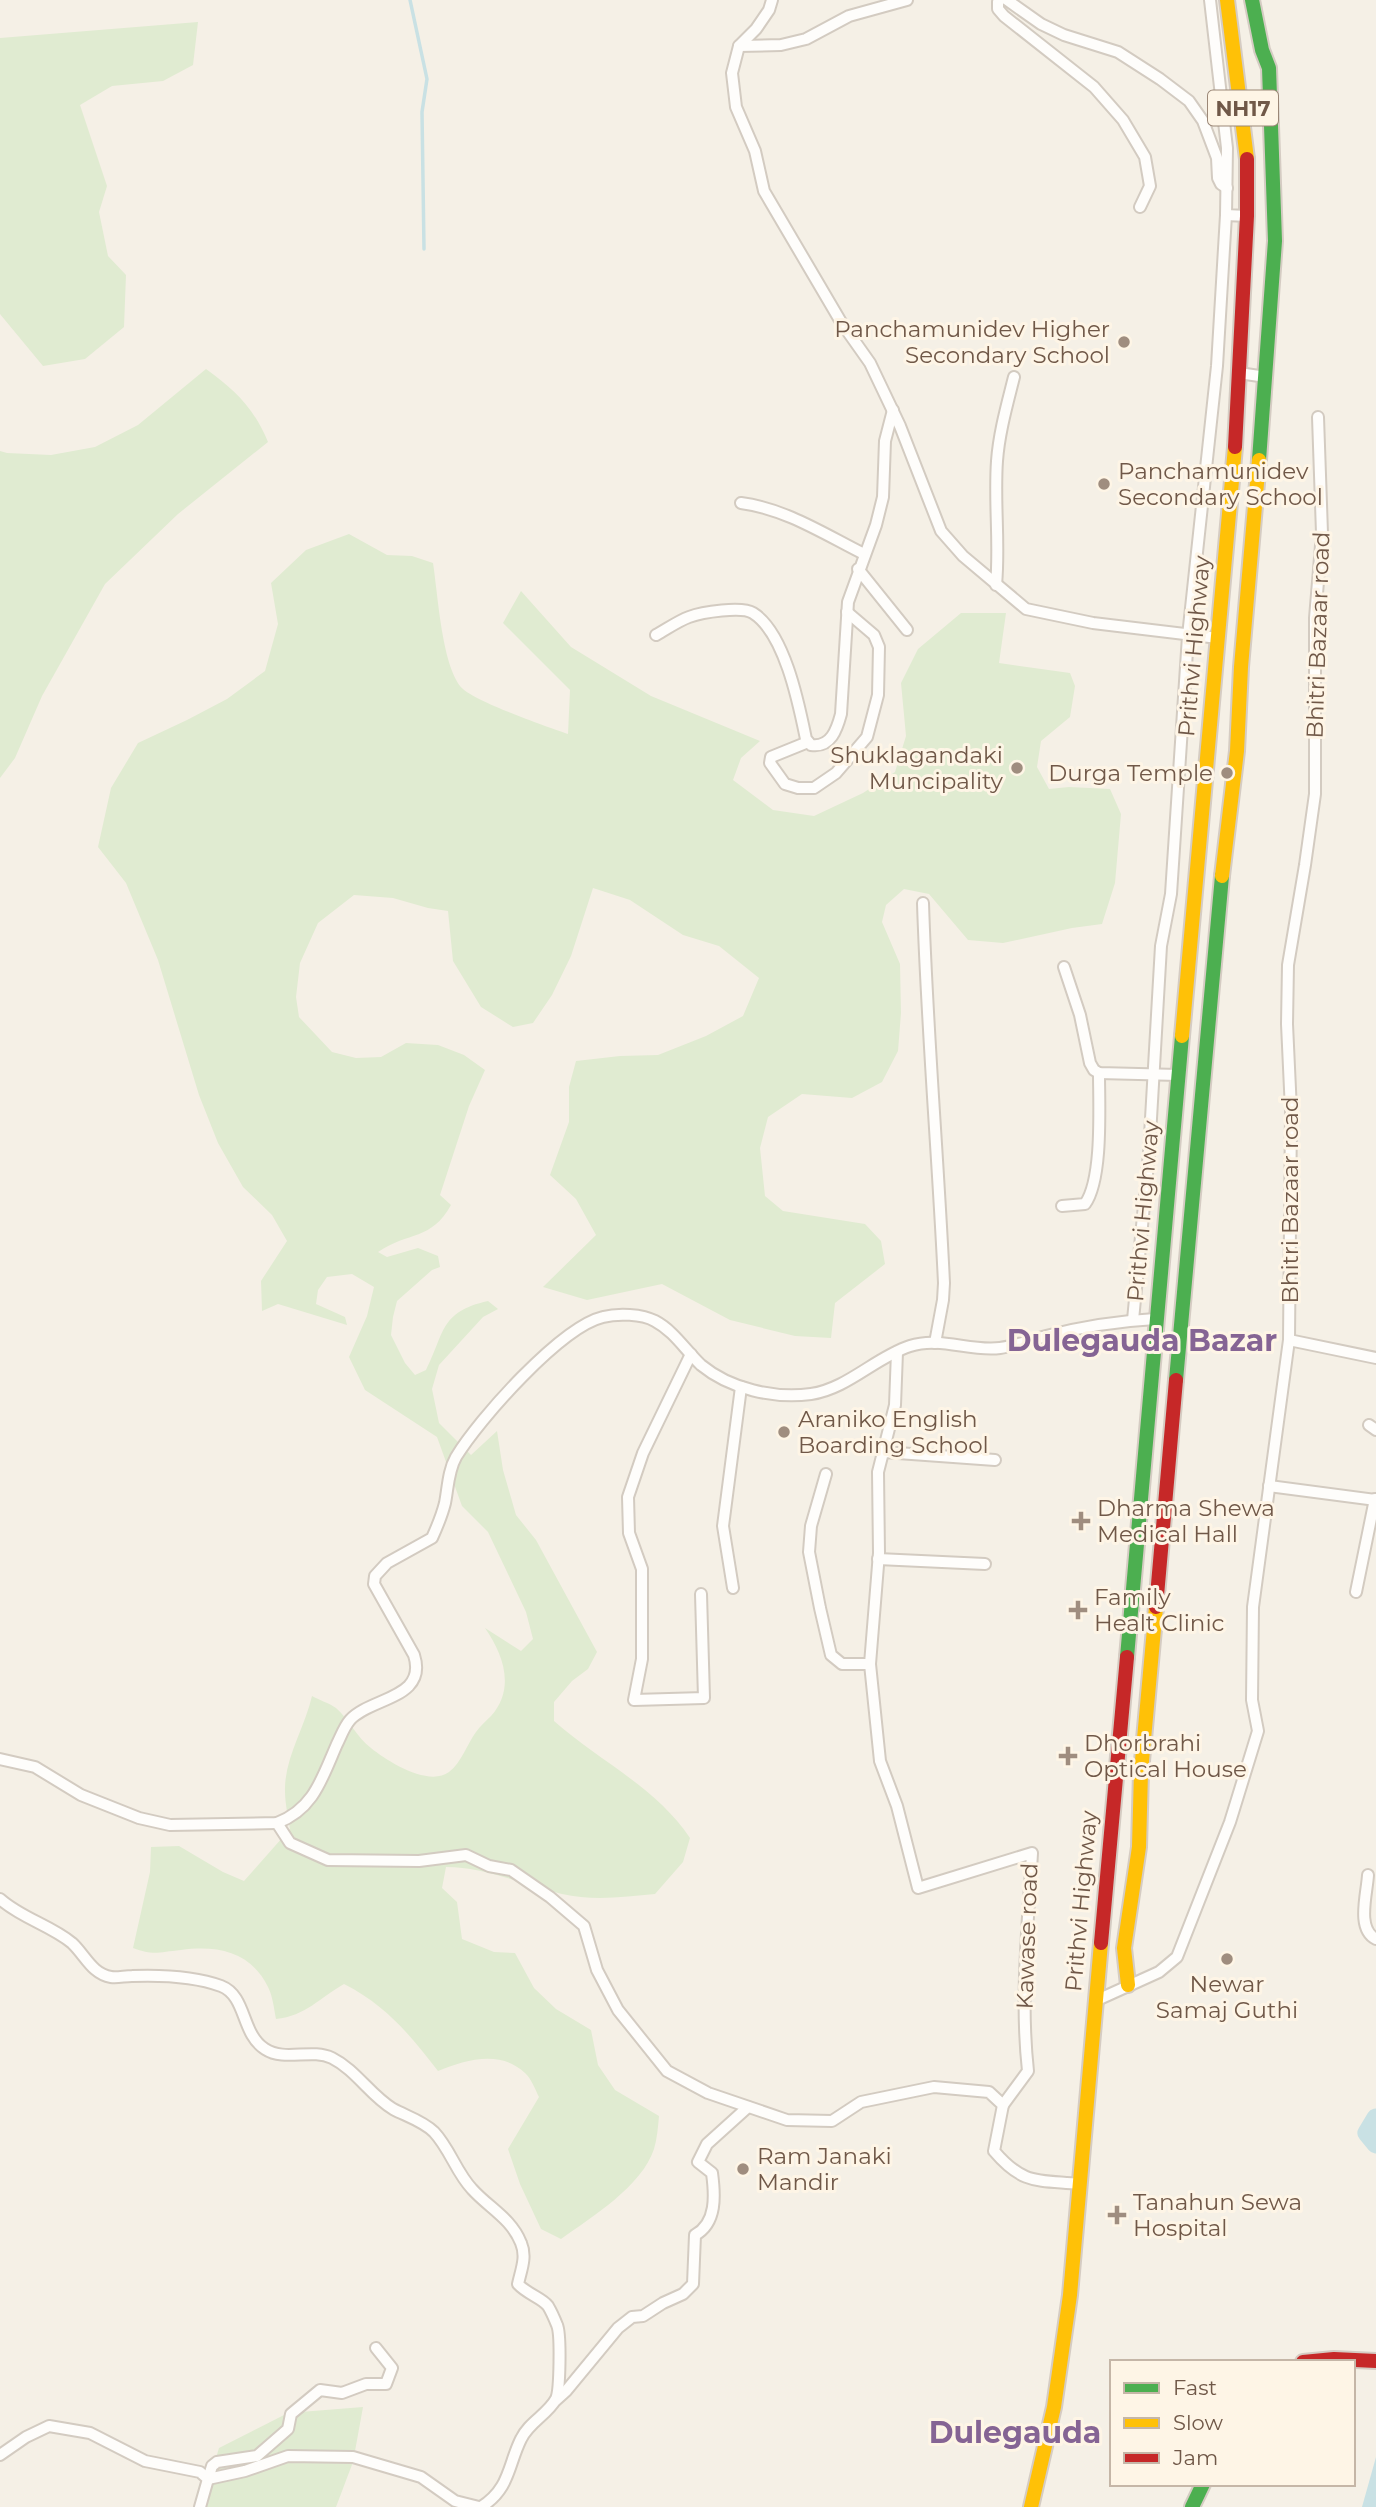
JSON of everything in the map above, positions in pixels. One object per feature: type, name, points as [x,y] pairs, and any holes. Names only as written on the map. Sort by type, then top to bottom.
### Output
[{"type":"main road","name":"Prithvi Highway","points":[[1031,2507],[1054,2407],[1070,2295],[1218,638],[1239,373],[1247,216],[1247,149],[1227,0]]},
{"type":"main road","points":[[1128,1985],[1125,1948],[1139,1847],[1141,1772],[1157,1585],[1217,924],[1237,751],[1242,654],[1275,241],[1269,68],[1262,50],[1252,0]]},
{"type":"main road","points":[[1324,2360],[1376,2361]]},
{"type":"main road","points":[[1192,2507],[1202,2486]]},
{"type":"street","points":[[772,0],[769,10],[756,29],[739,46],[732,73],[736,107],[755,151],[764,191],[841,322],[870,363],[893,410],[941,531],[996,585],[1026,610],[1093,623],[1218,638]]},
{"type":"street","points":[[739,46],[781,45],[806,39],[849,16],[907,0]]},
{"type":"street","points":[[1000,0],[998,9],[1004,16],[1094,87],[1123,120],[1145,157],[1150,186],[1140,207]]},
{"type":"street","points":[[1007,0],[1041,24],[1064,35],[1118,52],[1189,101],[1203,121],[1217,158],[1218,178],[1227,188]]},
{"type":"street","points":[[1133,1320],[1149,1153],[1161,946],[1173,867],[1188,636],[1217,366],[1226,215],[1227,148],[1210,0]]},
{"type":"street","points":[[1226,215],[1247,216]]},
{"type":"street","points":[[1239,373],[1266,377]]},
{"type":"street","points":[[996,585],[999,554],[996,462],[1014,377]]},
{"type":"street","points":[[847,612],[874,635],[880,647],[874,716],[867,737],[836,773],[814,788],[798,788],[785,784],[769,763],[771,757],[808,742],[817,746],[827,742],[836,731],[843,696],[847,612],[848,602],[876,525],[883,497],[885,441],[893,410]]},
{"type":"street","name":"Bhitri Bazaar road","points":[[1095,2001],[1159,1972],[1177,1957],[1230,1822],[1258,1731],[1252,1700],[1253,1607],[1290,1340],[1291,1111],[1287,1024],[1288,965],[1315,794],[1315,618],[1322,533],[1318,417]]},
{"type":"street","points":[[741,503],[764,506],[788,515],[864,554]]},
{"type":"street","points":[[858,569],[907,630]]},
{"type":"street","points":[[656,635],[690,616],[734,609],[751,612],[764,623],[781,650],[797,695],[808,742]]},
{"type":"street","points":[[923,903],[927,1026],[939,1168],[944,1283],[935,1343]]},
{"type":"street","points":[[1064,967],[1094,1070],[1099,1073],[1178,1075]]},
{"type":"street","points":[[1062,1206],[1085,1204],[1092,1193],[1099,1131],[1099,1073]]},
{"type":"street","points":[[0,1759],[35,1767],[81,1795],[139,1818],[170,1825],[277,1823],[293,1817],[308,1804],[318,1787],[346,1724],[356,1713],[406,1690],[413,1682],[416,1663],[414,1655],[380,1598],[374,1584],[375,1576],[393,1559],[432,1538],[444,1506],[455,1460],[486,1415],[553,1347],[586,1324],[603,1317],[626,1315],[655,1321],[702,1366],[741,1387],[768,1394],[809,1394],[824,1391],[911,1345],[935,1343],[1000,1348],[1049,1335],[1133,1320],[1156,1319]]},
{"type":"street","points":[[1290,1340],[1376,1358]]},
{"type":"street","points":[[826,1474],[811,1526],[809,1552],[831,1655],[842,1664],[870,1664],[878,1559],[878,1472],[895,1405],[897,1352]]},
{"type":"street","points":[[691,1354],[643,1453],[628,1497],[629,1533],[642,1569],[642,1659],[634,1700],[704,1698],[701,1594]]},
{"type":"street","points":[[733,1588],[723,1526],[741,1387]]},
{"type":"street","points":[[884,1452],[995,1460]]},
{"type":"street","points":[[1269,1486],[1376,1499],[1356,1592]]},
{"type":"street","points":[[878,1559],[985,1564]]},
{"type":"street","name":"Kawase road","points":[[870,1664],[880,1761],[897,1806],[918,1888],[1032,1853],[1024,2007],[1028,2071],[1003,2105],[994,2151],[1010,2171],[1028,2179],[1079,2185]]},
{"type":"street","points":[[277,1823],[290,1843],[328,1860],[419,1861],[466,1854],[489,1866],[511,1870],[550,1897],[584,1926],[597,1970],[618,2010],[667,2071],[708,2093],[787,2120],[832,2121],[861,2102],[934,2087],[989,2092],[1003,2105]]},
{"type":"street","points":[[1368,1875],[1364,1924],[1370,1936],[1376,1939]]},
{"type":"street","points":[[0,1899],[12,1909],[71,1943],[99,1974],[113,1978],[131,1976],[192,1979],[223,1987],[239,2003],[245,2023],[256,2043],[268,2051],[285,2055],[329,2057],[345,2067],[391,2108],[432,2130],[445,2145],[456,2168],[473,2191],[508,2220],[521,2243],[525,2258],[518,2284],[527,2294],[547,2305],[559,2328],[557,2345],[561,2364],[555,2400]]},
{"type":"street","points":[[208,2479],[245,2471],[288,2456],[353,2457],[421,2477],[455,2501],[480,2507],[500,2490],[509,2473],[519,2441],[529,2424],[566,2391],[618,2328],[632,2318],[643,2316],[663,2302],[683,2294],[693,2284],[695,2235],[708,2223],[714,2199],[712,2173],[698,2162],[706,2144],[748,2107]]},
{"type":"street","points":[[200,2507],[212,2466],[217,2462],[257,2456],[288,2429],[291,2414],[320,2390],[342,2393],[366,2384],[387,2384],[392,2368],[376,2348]]},
{"type":"street","points":[[0,2455],[26,2437],[49,2426],[90,2433],[145,2461],[200,2472],[208,2479]]},
{"type":"green space","points":[[198,22],[193,65],[163,81],[112,86],[80,105],[107,186],[99,212],[108,256],[126,275],[124,327],[85,359],[43,366],[0,314],[0,38]]},
{"type":"green space","points":[[206,369],[243,401],[268,442],[178,514],[105,584],[42,696],[15,758],[0,778],[0,451],[51,455],[95,447],[138,425]]},
{"type":"green space","points":[[349,534],[387,555],[412,556],[433,563],[442,630],[450,665],[463,689],[482,701],[568,734],[570,690],[503,623],[521,591],[571,647],[651,696],[760,741],[741,758],[733,780],[773,810],[814,816],[863,793],[895,772],[906,736],[901,683],[918,649],[961,613],[1006,613],[999,663],[1070,673],[1075,686],[1070,717],[1041,741],[1037,767],[1049,789],[1110,789],[1121,814],[1115,883],[1102,924],[1003,943],[968,940],[929,894],[904,889],[886,905],[882,922],[900,964],[901,1013],[898,1051],[882,1082],[852,1098],[802,1094],[768,1117],[760,1148],[765,1196],[783,1211],[865,1224],[881,1241],[885,1264],[835,1303],[831,1338],[795,1336],[730,1320],[662,1284],[587,1300],[543,1287],[596,1235],[576,1199],[550,1175],[569,1122],[569,1087],[576,1061],[658,1055],[706,1036],[743,1016],[759,978],[719,946],[683,935],[630,900],[593,888],[571,956],[552,995],[533,1023],[513,1027],[481,1007],[453,961],[448,911],[393,898],[354,895],[318,923],[300,963],[296,997],[299,1017],[332,1052],[356,1058],[381,1057],[406,1043],[438,1045],[464,1055],[485,1070],[469,1106],[440,1195],[451,1205],[436,1225],[378,1252],[387,1257],[418,1248],[438,1256],[440,1267],[432,1270],[397,1301],[391,1335],[405,1363],[415,1375],[426,1370],[446,1326],[460,1311],[488,1301],[498,1309],[483,1317],[439,1365],[432,1389],[439,1423],[471,1455],[497,1431],[503,1470],[516,1515],[536,1540],[597,1652],[588,1669],[572,1681],[554,1702],[554,1721],[644,1789],[661,1804],[690,1838],[683,1862],[655,1894],[608,1898],[573,1896],[490,1873],[446,1867],[442,1888],[457,1902],[462,1939],[494,1952],[515,1953],[534,1988],[556,2009],[591,2030],[598,2065],[615,2090],[659,2116],[654,2149],[639,2176],[615,2200],[561,2239],[541,2229],[520,2184],[508,2149],[539,2097],[529,2078],[515,2066],[505,2061],[482,2059],[459,2063],[438,2071],[385,2011],[344,1984],[304,2010],[276,2019],[268,1987],[261,1975],[243,1959],[220,1950],[195,1949],[157,1953],[133,1948],[150,1872],[151,1847],[179,1846],[244,1881],[290,1829],[286,1779],[291,1755],[312,1696],[336,1708],[366,1744],[388,1760],[420,1775],[441,1776],[457,1763],[476,1732],[499,1705],[503,1694],[505,1683],[501,1660],[485,1628],[521,1651],[533,1639],[526,1612],[488,1532],[462,1506],[437,1437],[365,1390],[349,1357],[367,1316],[374,1287],[352,1274],[327,1277],[318,1290],[316,1304],[345,1317],[347,1325],[278,1304],[262,1311],[261,1281],[287,1241],[272,1215],[243,1187],[218,1143],[199,1095],[158,960],[126,883],[98,847],[111,788],[138,743],[227,699],[265,671],[278,624],[271,583],[306,550]]},
{"type":"green space","points":[[363,2407],[353,2462],[336,2507],[201,2507],[219,2448],[288,2413]]},
{"type":"water","points":[[1376,2457],[1376,2507],[1362,2507]]},
{"type":"waterway","points":[[410,0],[427,79],[422,112],[424,249]]},
{"type":"waterway","points":[[1376,2118],[1367,2133],[1376,2144]]},
{"type":"traffic: fast","points":[[1252,0],[1262,50],[1269,68],[1275,241],[1259,460]]},
{"type":"traffic: fast","points":[[1176,1380],[1222,876]]},
{"type":"traffic: fast","points":[[1127,1657],[1182,1036]]},
{"type":"traffic: fast","points":[[1192,2507],[1202,2486]]},
{"type":"traffic: slow","points":[[1227,0],[1247,159]]},
{"type":"traffic: slow","points":[[1182,1036],[1235,447]]},
{"type":"traffic: slow","points":[[1222,876],[1237,751],[1241,667],[1259,460]]},
{"type":"traffic: slow","points":[[1128,1985],[1124,1948],[1139,1847],[1141,1772],[1156,1607]]},
{"type":"traffic: slow","points":[[1031,2507],[1054,2407],[1070,2295],[1101,1943]]},
{"type":"traffic: jam","points":[[1235,447],[1247,216],[1247,159]]},
{"type":"traffic: jam","points":[[1156,1607],[1176,1380]]},
{"type":"traffic: jam","points":[[1101,1943],[1127,1657]]},
{"type":"traffic: jam","points":[[1324,2360],[1355,2360]]},
{"type":"traffic: jam","points":[[1355,2360],[1376,2361]]},
{"type":"place","name":"Panchamunidev Higher Secondary School","points":[[1124,342]]},
{"type":"place","name":"Panchamunidev Secondary School","points":[[1104,484]]},
{"type":"place","name":"Shuklagandaki Muncipality","points":[[1017,768]]},
{"type":"place","name":"Durga Temple","points":[[1227,773]]},
{"type":"place","name":"Araniko English Boarding School","points":[[784,1432]]},
{"type":"place","name":"Dharma Shewa Medical Hall","points":[[1081,1521]]},
{"type":"place","name":"Family Healt Clinic","points":[[1078,1610]]},
{"type":"place","name":"Dhorbrahi Optical House","points":[[1068,1756]]},
{"type":"place","name":"Newar Samaj Guthi","points":[[1227,1959]]},
{"type":"place","name":"Ram Janaki Mandir","points":[[743,2169]]},
{"type":"place","name":"Tanahun Sewa Hospital","points":[[1117,2215]]},
{"type":"district","name":"Dulegauda Bazar","points":[[1142,1340]]},
{"type":"district","name":"Dulegauda","points":[[1015,2432]]}]
